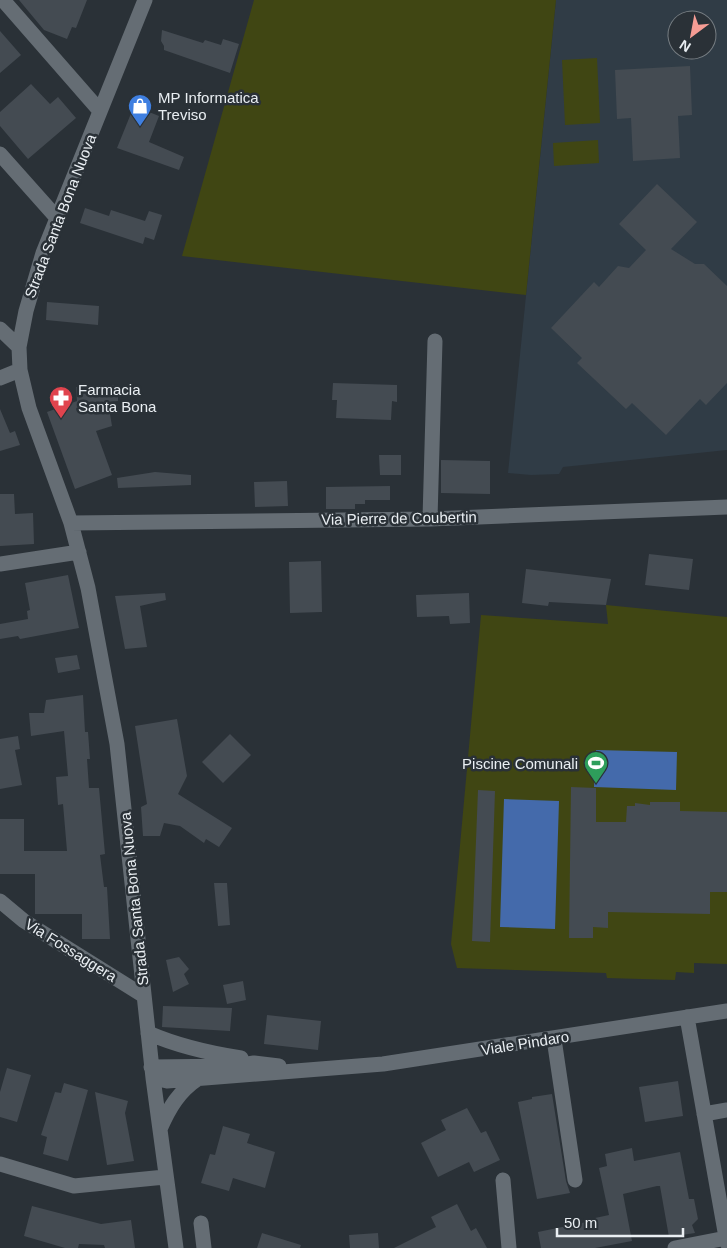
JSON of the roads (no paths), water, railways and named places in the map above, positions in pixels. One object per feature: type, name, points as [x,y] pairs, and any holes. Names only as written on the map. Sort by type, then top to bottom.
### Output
[{"type":"street","points":[[3,0],[100,111]]},
{"type":"street","name":"Strada Santa Bona Nuova","points":[[145,0],[57,218],[30,295],[19,347],[20,370],[29,408],[71,523],[94,612],[116,744],[152,1073],[176,1248]]},
{"type":"street","points":[[0,154],[57,218]]},
{"type":"street","points":[[0,329],[19,347]]},
{"type":"street","points":[[430,519],[435,341]]},
{"type":"street","points":[[0,378],[20,370]]},
{"type":"street","name":"Via Pierre de Coubertin","points":[[71,523],[430,519],[727,507]]},
{"type":"street","points":[[0,564],[79,552]]},
{"type":"street","name":"Via Fossaggera","points":[[0,901],[24,921],[144,996]]},
{"type":"street","name":"Viale Pindaro","points":[[152,1073],[167,1080],[323,1070],[383,1064],[727,1011]]},
{"type":"street","points":[[675,1248],[727,1241],[725,1217],[687,1017]]},
{"type":"street","name":"Viale Pindaro","points":[[148,1033],[193,1050],[244,1058],[254,1063]]},
{"type":"street","points":[[554,1039],[575,1180]]},
{"type":"street","name":"Viale Pindaro","points":[[152,1073],[254,1063],[323,1070]]},
{"type":"street","points":[[159,1130],[174,1100],[199,1078]]},
{"type":"street","points":[[704,1114],[727,1110]]},
{"type":"street","points":[[0,1164],[74,1186],[166,1177]]},
{"type":"street","points":[[502,1180],[509,1248]]},
{"type":"street","points":[[200,1222],[204,1248]]},
{"type":"water","points":[[596,750],[677,752],[676,790],[594,787]]},
{"type":"water","points":[[504,799],[559,801],[555,929],[500,927]]},
{"type":"place","name":"MP Informatica Treviso","points":[[140,127]]},
{"type":"place","name":"Farmacia Santa Bona","points":[[61,419]]},
{"type":"place","name":"Piscine Comunali","points":[[596,784]]}]
